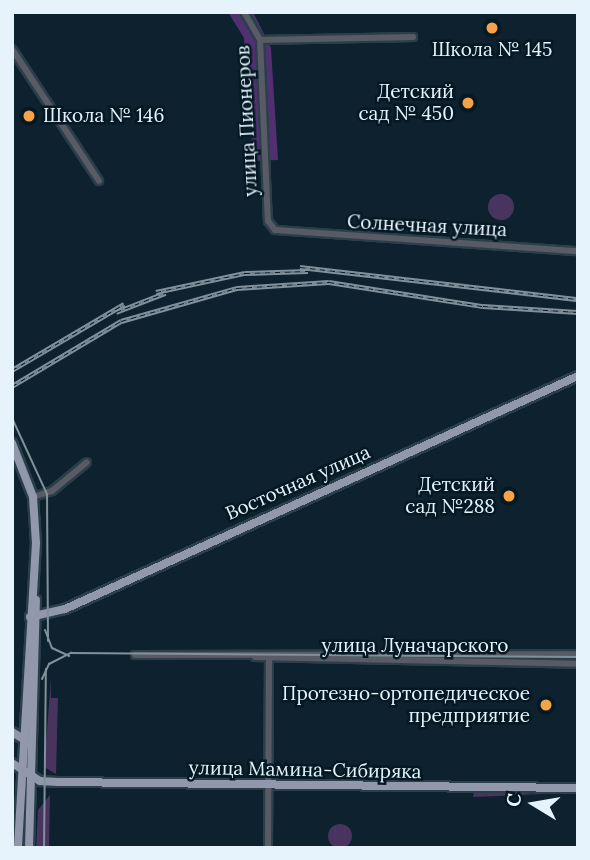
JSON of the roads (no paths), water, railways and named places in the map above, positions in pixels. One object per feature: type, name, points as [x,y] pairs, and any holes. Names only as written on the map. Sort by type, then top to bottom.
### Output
[{"type":"main road","name":"Восточная улица","points":[[34,617],[578,376]]},
{"type":"main road","points":[[12,443],[33,497],[34,746],[29,848]]},
{"type":"main road","points":[[18,848],[34,617]]},
{"type":"main road","points":[[12,732],[34,746]]},
{"type":"main road","points":[[12,763],[33,777]]},
{"type":"main road","name":"улица Мамина-Сибиряка","points":[[33,777],[58,782],[578,788]]},
{"type":"street","name":"улица Пионеров","points":[[244,12],[260,40],[268,221],[275,230]]},
{"type":"street","points":[[260,40],[413,37]]},
{"type":"street","points":[[12,49],[99,181]]},
{"type":"street","name":"Солнечная улица","points":[[275,230],[578,251]]},
{"type":"street","points":[[33,497],[52,491],[87,462]]},
{"type":"street","points":[[268,848],[269,652]]},
{"type":"street","name":"улица Луначарского","points":[[135,655],[253,656],[269,652],[578,654]]},
{"type":"street","name":"улица Луначарского","points":[[253,656],[269,661],[578,664]]},
{"type":"tram line","points":[[12,418],[47,494],[48,641]]},
{"type":"tram line","points":[[45,630],[52,648],[69,656]]},
{"type":"tram line","points":[[42,679],[49,664],[71,653],[578,657]]},
{"type":"tram line","points":[[44,848],[46,669]]},
{"type":"railway","points":[[300,267],[578,299]]},
{"type":"railway","points":[[156,292],[245,273],[308,271]]},
{"type":"railway","points":[[12,386],[121,321],[237,288],[329,282],[483,306],[578,312]]},
{"type":"railway","points":[[116,312],[165,293]]},
{"type":"railway","points":[[12,370],[124,304]]},
{"type":"place","name":"Школа № 145","points":[[492,28]]},
{"type":"place","name":"Детский сад № 450","points":[[468,103]]},
{"type":"place","name":"Школа № 146","points":[[29,116]]},
{"type":"place","name":"Детский сад №288","points":[[509,496]]},
{"type":"place","name":"Протезно-ортопедическое предприятие","points":[[546,705]]}]
